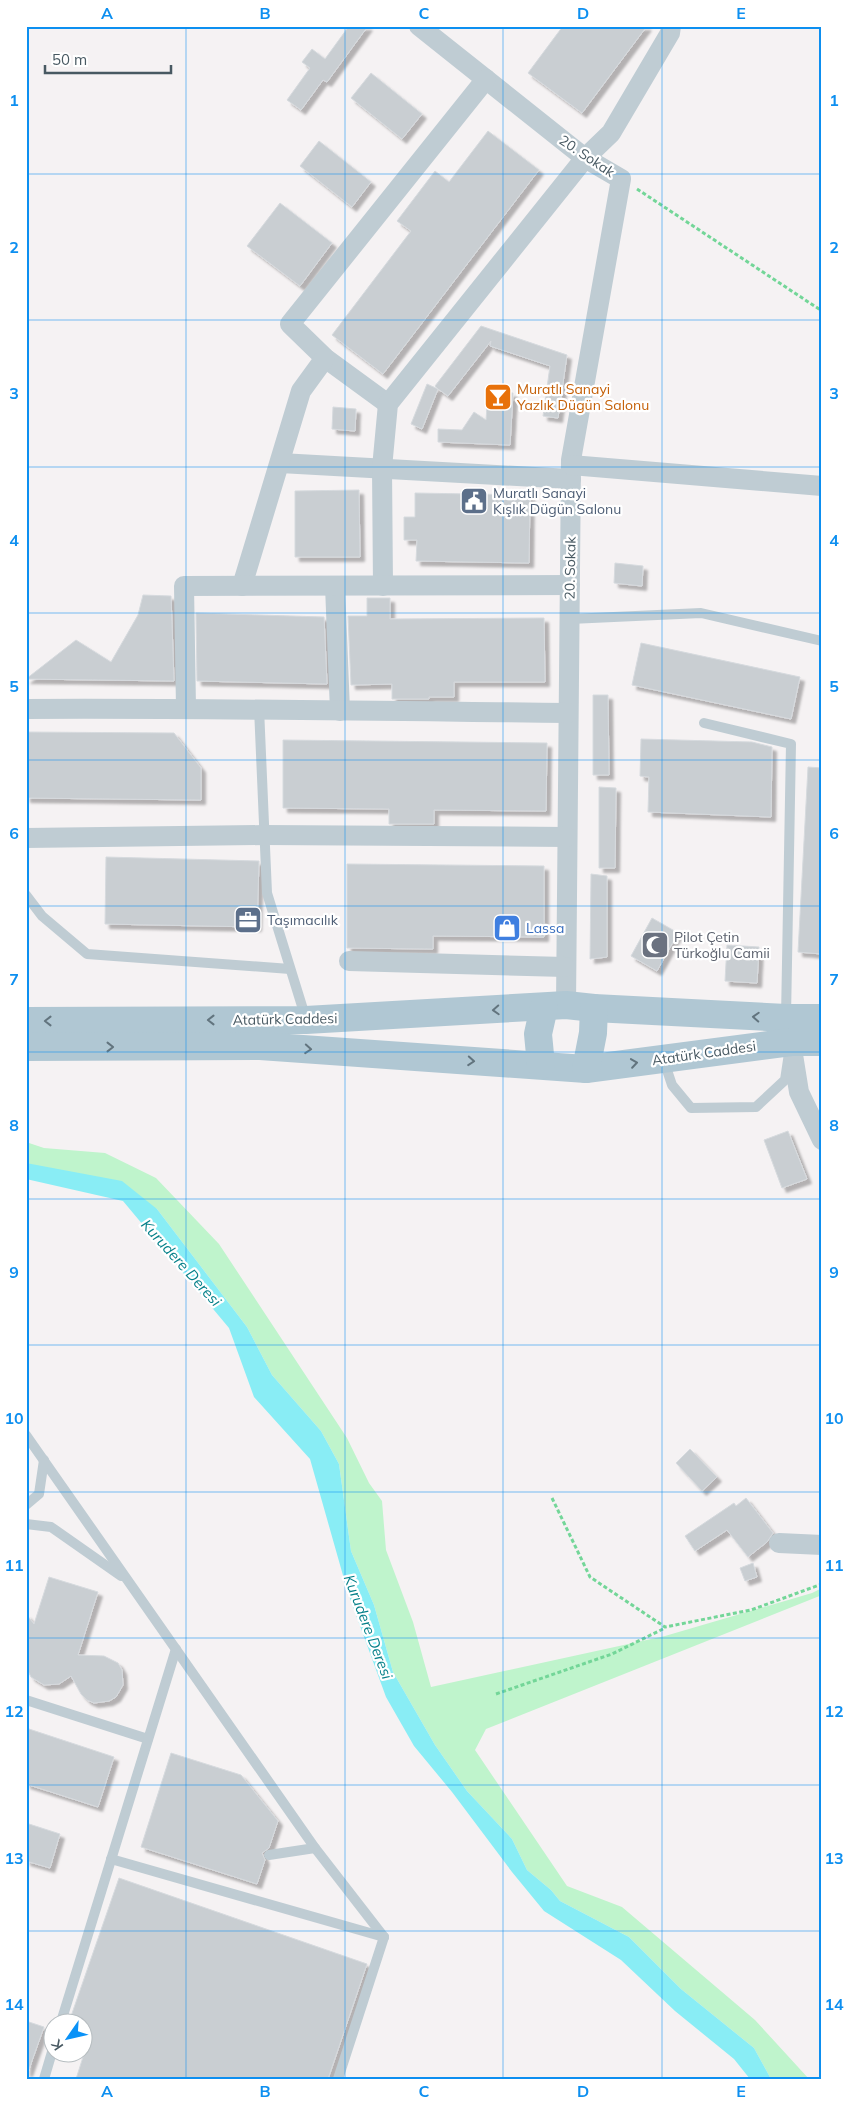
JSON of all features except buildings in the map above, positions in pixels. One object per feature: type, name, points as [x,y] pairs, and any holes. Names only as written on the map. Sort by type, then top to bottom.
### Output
[{"type":"main road","name":"Atatürk Caddesi","points":[[26,1021],[306,1020],[555,1006],[594,1008],[789,1030],[822,1042]]},
{"type":"main road","points":[[541,1066],[538,1034],[555,1006]]},
{"type":"main road","points":[[586,1069],[593,1033],[594,1008]]},
{"type":"main road","name":"Atatürk Caddesi","points":[[26,1048],[260,1046],[541,1066],[558,1069],[586,1069],[663,1059],[789,1030],[822,1018]]},
{"type":"street","name":"20. Sokak","points":[[419,26],[585,158],[621,178],[571,472],[565,968],[555,1006]]},
{"type":"street","points":[[383,586],[382,468],[388,404],[585,158],[611,133],[670,33],[671,26]]},
{"type":"street","points":[[388,404],[325,358],[290,324],[486,79]]},
{"type":"street","points":[[242,586],[301,391],[325,358]]},
{"type":"street","points":[[280,463],[382,468],[571,472],[822,486]]},
{"type":"street","points":[[186,708],[184,586],[570,585]]},
{"type":"street","points":[[335,586],[340,711]]},
{"type":"street","points":[[26,709],[259,708],[340,711],[568,713]]},
{"type":"street","points":[[26,838],[264,835],[567,837]]},
{"type":"street","points":[[349,962],[565,968]]},
{"type":"street","points":[[789,1030],[799,1092],[822,1140]]},
{"type":"street","points":[[779,1543],[822,1545]]},
{"type":"lane","points":[[570,619],[701,612],[822,641]]},
{"type":"lane","points":[[259,708],[267,893],[306,1020]]},
{"type":"lane","points":[[663,1059],[672,1085],[691,1108],[756,1107],[785,1080],[789,1030],[791,744],[704,723]]},
{"type":"lane","points":[[26,895],[42,916],[87,954],[290,969]]},
{"type":"lane","points":[[26,1435],[315,1848],[384,1937]]},
{"type":"lane","points":[[26,1505],[38,1494],[44,1460]]},
{"type":"lane","points":[[26,1524],[51,1527],[128,1581]]},
{"type":"lane","points":[[64,2012],[176,1649]]},
{"type":"lane","points":[[26,1700],[148,1739]]},
{"type":"lane","points":[[269,1855],[315,1848]]},
{"type":"lane","points":[[111,1859],[384,1937]]},
{"type":"lane","points":[[338,2079],[384,1937]]},
{"type":"lane","points":[[44,2079],[49,2062]]},
{"type":"path","points":[[621,178],[822,311]]},
{"type":"path","points":[[552,1498],[590,1577],[665,1628]]},
{"type":"path","points":[[496,1694],[612,1654],[665,1628],[751,1610],[822,1584]]},
{"type":"green space","points":[[26,1142],[44,1148],[105,1153],[156,1178],[219,1244],[347,1438],[369,1483],[382,1501],[386,1550],[413,1622],[431,1687],[665,1636],[812,1593],[822,1588],[822,1595],[486,1729],[475,1750],[567,1886],[622,1907],[755,2020],[809,2079],[771,2079],[754,2048],[681,1989],[629,1937],[560,1901],[551,1890],[527,1870],[512,1839],[467,1791],[435,1745],[393,1672],[374,1605],[351,1551],[339,1464],[321,1431],[272,1375],[247,1327],[157,1209],[26,1163]]},
{"type":"water","name":"Kurudere Deresi","points":[[26,1163],[122,1181],[157,1209],[247,1327],[272,1375],[321,1431],[339,1464],[351,1551],[374,1605],[393,1672],[435,1745],[467,1791],[512,1839],[527,1870],[551,1890],[560,1901],[629,1937],[681,1989],[754,2048],[771,2079],[750,2079],[734,2059],[675,2011],[621,1960],[544,1911],[512,1872],[452,1792],[414,1746],[386,1697],[348,1593],[310,1459],[254,1397],[229,1328],[123,1201],[26,1179]]},
{"type":"place","name":"Muratlı Sanayi Yazlık Dügün Salonu","points":[[498,397]]},
{"type":"place","name":"Muratlı Sanayi Kışlık Dügün Salonu","points":[[474,501]]},
{"type":"place","name":"Taşımacılık","points":[[248,920]]},
{"type":"place","name":"Lassa","points":[[507,928]]},
{"type":"place","name":"Pilot Çetin Türkoğlu Camii","points":[[655,945]]}]
